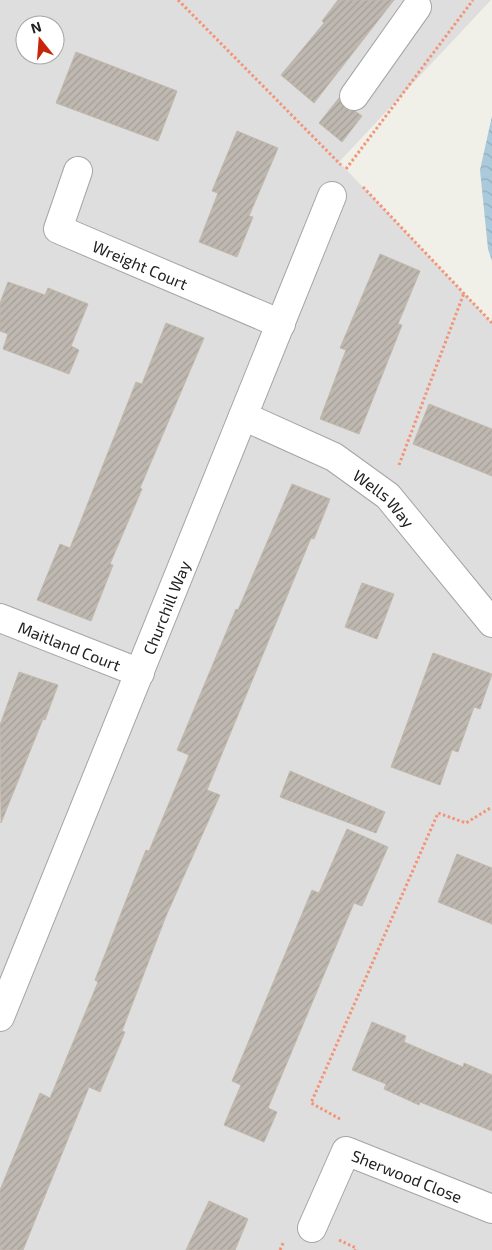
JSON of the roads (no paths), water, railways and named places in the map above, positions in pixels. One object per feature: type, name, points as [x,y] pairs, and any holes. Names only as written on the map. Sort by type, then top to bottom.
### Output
[{"type":"street","points":[[354,96],[416,2]]},
{"type":"street","name":"Wreight Court","points":[[78,170],[58,229],[280,324]]},
{"type":"street","name":"Churchill Way","points":[[0,1017],[332,196]]},
{"type":"street","name":"Wells Way","points":[[243,416],[334,457],[388,496],[492,623]]},
{"type":"street","name":"Maitland Court","points":[[0,618],[140,673]]},
{"type":"street","name":"Sherwood Close","points":[[312,1228],[346,1151],[492,1209]]},
{"type":"water","points":[[492,116],[492,261],[488,249],[480,170]]}]
